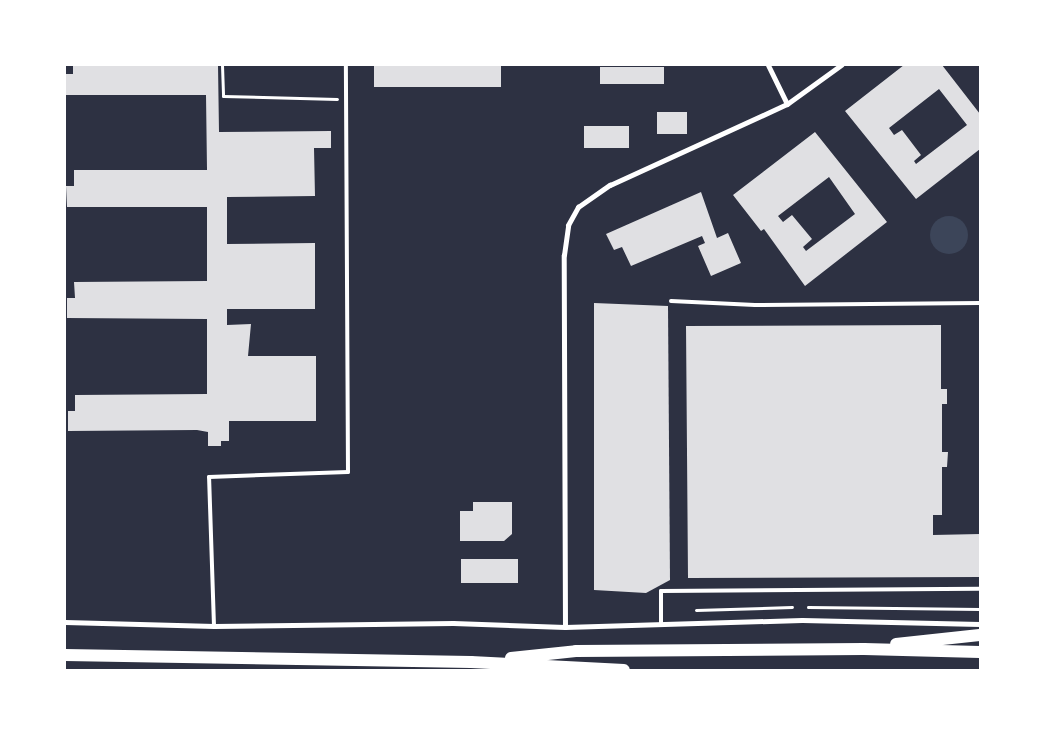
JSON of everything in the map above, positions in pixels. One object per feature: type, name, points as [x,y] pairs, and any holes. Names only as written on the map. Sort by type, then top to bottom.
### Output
[{"type":"main road","points":[[864,649],[980,635]]},
{"type":"main road","points":[[472,662],[576,651],[864,649],[980,652]]},
{"type":"main road","points":[[65,655],[472,662],[624,670]]},
{"type":"street","points":[[768,65],[787,104]]},
{"type":"street","points":[[565,627],[564,255],[568,225],[578,207],[610,185],[787,104],[841,65]]},
{"type":"street","points":[[65,622],[214,626],[453,623],[565,627],[802,620],[980,624]]},
{"type":"lane","points":[[214,626],[209,477],[348,472],[346,65]]},
{"type":"lane","points":[[671,301],[755,305],[980,303]]},
{"type":"lane","points":[[661,624],[661,591],[980,589]]},
{"type":"path","points":[[222,65],[222,96],[345,100]]},
{"type":"path","points":[[851,607],[980,609]]},
{"type":"shaded area","points":[[949,216],[962,222],[968,235],[962,248],[949,254],[936,248],[930,235],[936,222]]},
{"type":"building","points":[[73,65],[218,65],[219,132],[331,131],[331,148],[314,148],[315,196],[227,197],[227,244],[315,243],[315,309],[227,309],[227,325],[251,324],[248,356],[316,356],[316,421],[229,421],[229,441],[221,441],[221,446],[208,446],[208,432],[197,430],[68,431],[68,411],[75,411],[75,395],[207,394],[207,319],[67,318],[67,298],[75,298],[74,282],[207,281],[207,207],[67,207],[66,186],[74,186],[74,170],[207,170],[206,95],[66,95],[66,74],[73,74]]},
{"type":"building","points":[[374,65],[501,65],[501,87],[374,87]]},
{"type":"building","points":[[904,65],[942,65],[980,114],[980,149],[916,199],[845,111]],"holes":[[[939,89],[967,125],[916,164],[914,161],[921,155],[902,130],[894,135],[889,128]]]},
{"type":"building","points":[[600,67],[664,67],[664,84],[600,84]]},
{"type":"building","points":[[657,112],[687,112],[687,134],[657,134]]},
{"type":"building","points":[[584,126],[629,126],[629,148],[584,148]]},
{"type":"building","points":[[815,132],[887,222],[805,286],[764,229],[761,231],[733,195]],"holes":[[[829,177],[855,214],[806,251],[803,247],[812,239],[792,215],[783,222],[778,216]]]},
{"type":"building","points":[[701,192],[717,238],[728,233],[741,263],[711,276],[698,246],[705,243],[702,236],[631,266],[622,247],[614,250],[606,234]]},
{"type":"building","points":[[594,303],[668,306],[670,580],[646,593],[594,590]]},
{"type":"building","points":[[941,325],[941,389],[947,389],[947,404],[942,404],[942,452],[948,452],[947,467],[942,467],[942,515],[933,515],[933,535],[980,534],[980,577],[688,578],[686,326]]},
{"type":"building","points":[[473,502],[512,502],[512,534],[504,541],[460,541],[460,511],[473,511]]},
{"type":"building","points":[[461,559],[518,559],[518,583],[461,583]]}]
